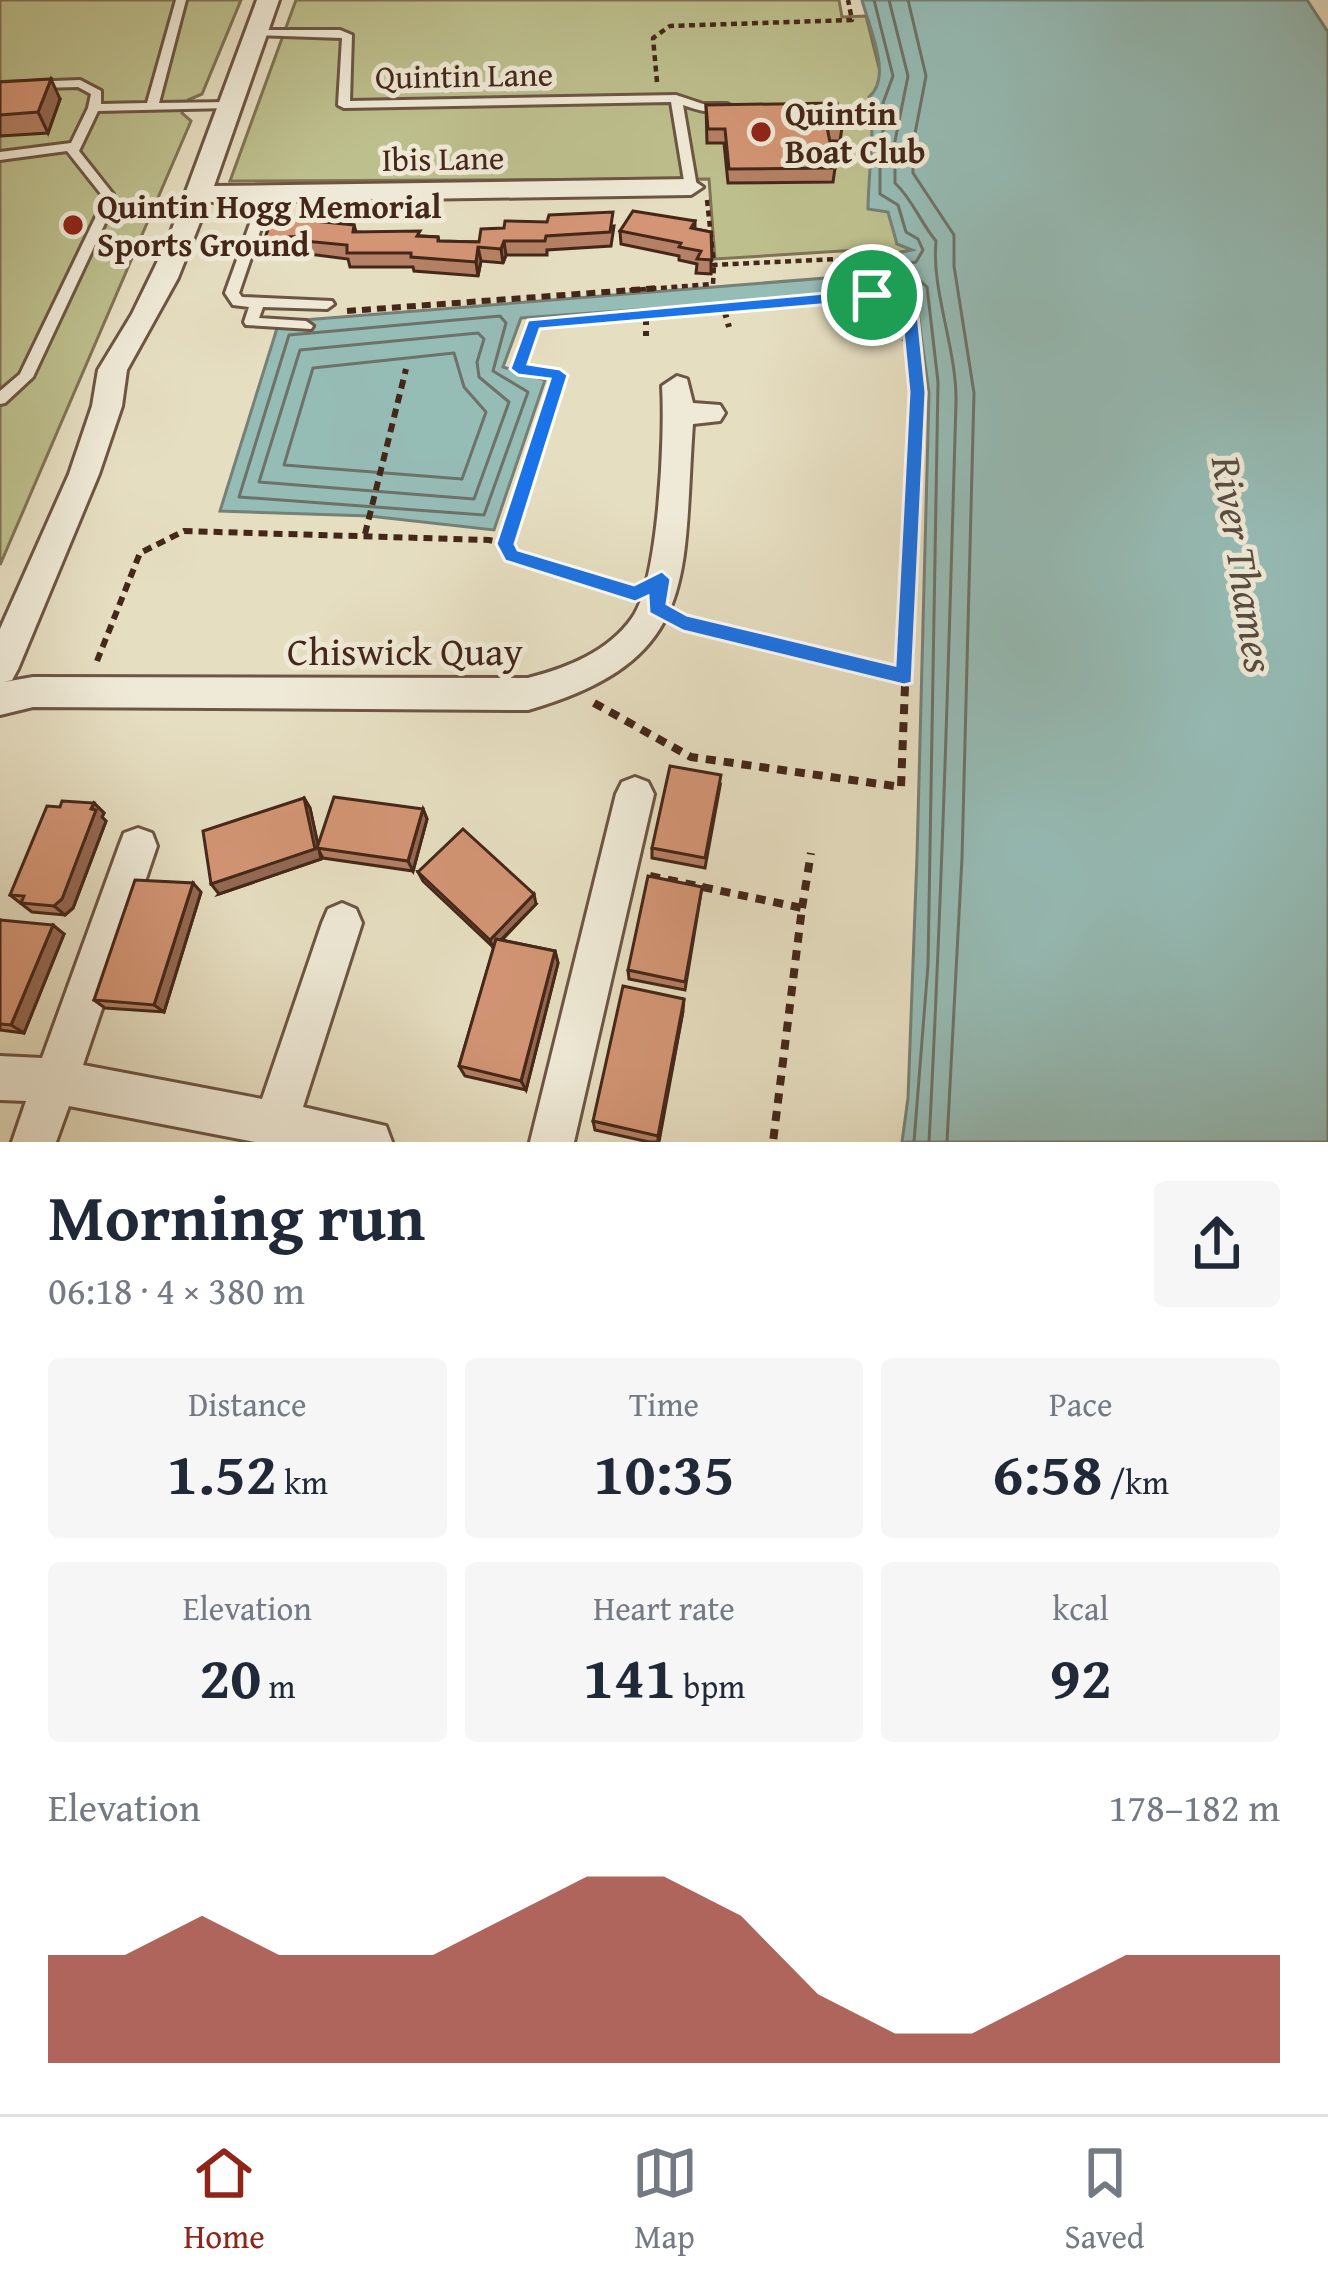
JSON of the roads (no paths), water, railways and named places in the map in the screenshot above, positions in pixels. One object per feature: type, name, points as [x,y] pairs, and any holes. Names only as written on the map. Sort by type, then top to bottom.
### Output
[{"type":"street","points":[[0,669],[107,406],[123,395],[148,338],[145,317],[268,0]]},
{"type":"street","name":"Ibis Lane","points":[[196,194],[691,188]]},
{"type":"street","name":"Chiswick Quay","points":[[0,699],[33,692],[528,694],[579,680],[629,645],[659,593],[689,404]]},
{"type":"street","points":[[553,1142],[635,794]]},
{"type":"street","points":[[34,1142],[138,846]]},
{"type":"street","points":[[276,1123],[342,923]]},
{"type":"street","points":[[0,1078],[54,1082],[370,1142]]},
{"type":"lane","points":[[152,106],[181,0]]},
{"type":"lane","name":"Quintin Lane","points":[[255,33],[340,33],[348,38],[344,105],[676,98],[702,108],[743,106]]},
{"type":"lane","points":[[0,86],[80,83],[97,93],[75,155],[107,194],[108,204],[26,377],[0,399]]},
{"type":"lane","points":[[676,98],[691,188]]},
{"type":"lane","points":[[94,108],[229,105]]},
{"type":"lane","points":[[0,156],[75,146]]},
{"type":"lane","points":[[267,193],[232,293],[238,302],[328,304]]},
{"type":"lane","points":[[256,302],[251,322],[306,326]]},
{"type":"water","name":"River Thames","points":[[862,0],[1307,0],[1328,32],[1328,1142],[902,1142],[908,1098],[917,856],[929,393],[915,290],[521,318],[503,367],[545,380],[494,530],[369,516],[220,511],[279,322],[863,275],[862,260],[912,250],[897,244],[888,212],[868,209],[869,97],[876,88],[879,65]]},
{"type":"place","name":"Quintin Boat Club","points":[[761,132]]},
{"type":"place","name":"Quintin Hogg Memorial Sports Ground","points":[[73,225]]}]
